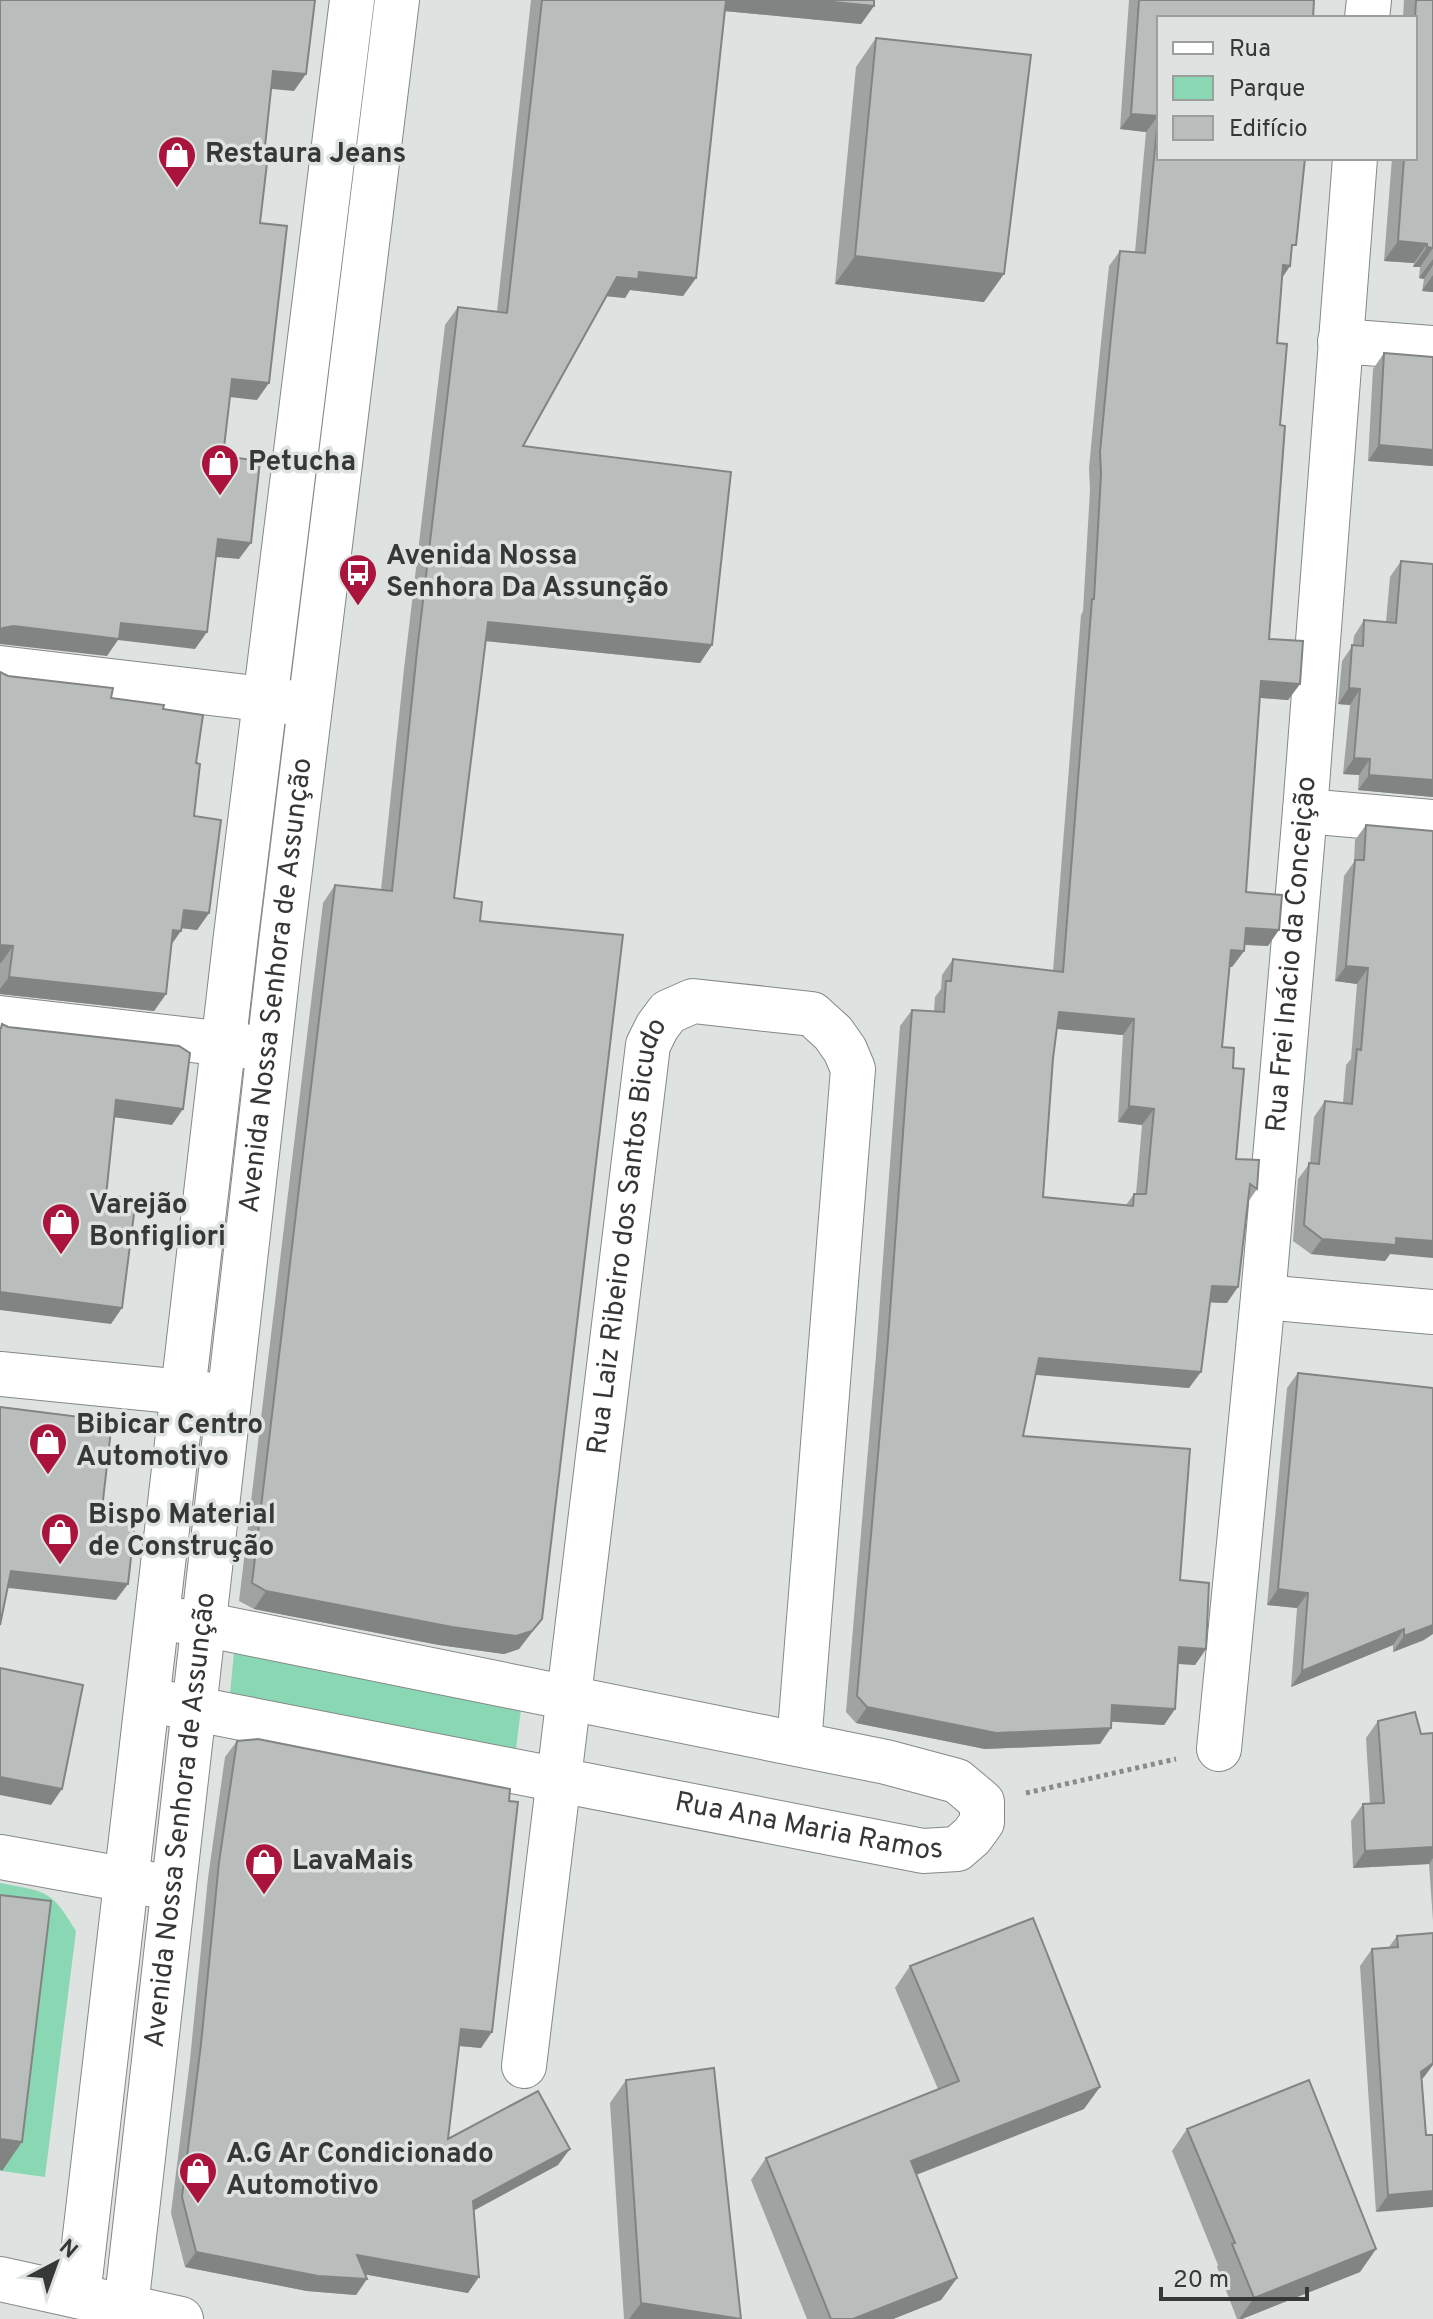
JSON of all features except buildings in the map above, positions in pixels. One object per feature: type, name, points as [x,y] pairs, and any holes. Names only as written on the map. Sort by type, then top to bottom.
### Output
[{"type":"street","name":"Avenida Nossa Senhora de Assunção","points":[[78,2296],[223,1044],[352,0]]},
{"type":"street","name":"Avenida Nossa Senhora de Assunção","points":[[126,2307],[268,1049],[397,0]]},
{"type":"street","name":"Rua Frei Inácio da Conceição","points":[[1219,1749],[1263,1297],[1305,811],[1355,160]]},
{"type":"street","points":[[1340,341],[1433,348]]},
{"type":"street","points":[[0,668],[310,705]]},
{"type":"street","points":[[1305,811],[1433,822]]},
{"type":"street","name":"Rua Laiz Ribeiro dos Santos Bicudo","points":[[524,2066],[648,1045],[668,1012],[693,1001],[812,1014],[845,1050],[853,1069],[799,1744]]},
{"type":"street","points":[[0,1018],[268,1049]]},
{"type":"street","points":[[1263,1297],[1433,1312]]},
{"type":"street","points":[[0,1374],[229,1397]]},
{"type":"street","points":[[157,1618],[203,1624],[886,1762],[957,1781],[982,1802]]},
{"type":"street","name":"Rua Ana Maria Ramos","points":[[147,1700],[923,1851],[957,1849],[982,1822],[982,1802]]},
{"type":"street","points":[[0,1857],[174,1888]]},
{"type":"street","points":[[0,2279],[181,2319]]},
{"type":"path","points":[[982,1802],[1219,1749]]},
{"type":"green space","points":[[234,1652],[521,1709],[516,1749],[230,1694]]},
{"type":"green space","points":[[0,1883],[46,1895],[60,1907],[76,1931],[45,2177],[2,2171],[31,1930],[0,1926]]},
{"type":"place","name":"Restaura Jeans","points":[[177,189]]},
{"type":"place","name":"Petucha","points":[[220,497]]},
{"type":"place","name":"Avenida Nossa Senhora Da Assunção","points":[[358,607]]},
{"type":"place","name":"Varejão Bonfigliori","points":[[61,1256]]},
{"type":"place","name":"Bibicar Centro Automotivo","points":[[48,1476]]},
{"type":"place","name":"Bispo Material de Construção","points":[[60,1566]]},
{"type":"place","name":"LavaMais","points":[[264,1896]]},
{"type":"place","name":"A.G Ar Condicionado Automotivo","points":[[198,2205]]}]
